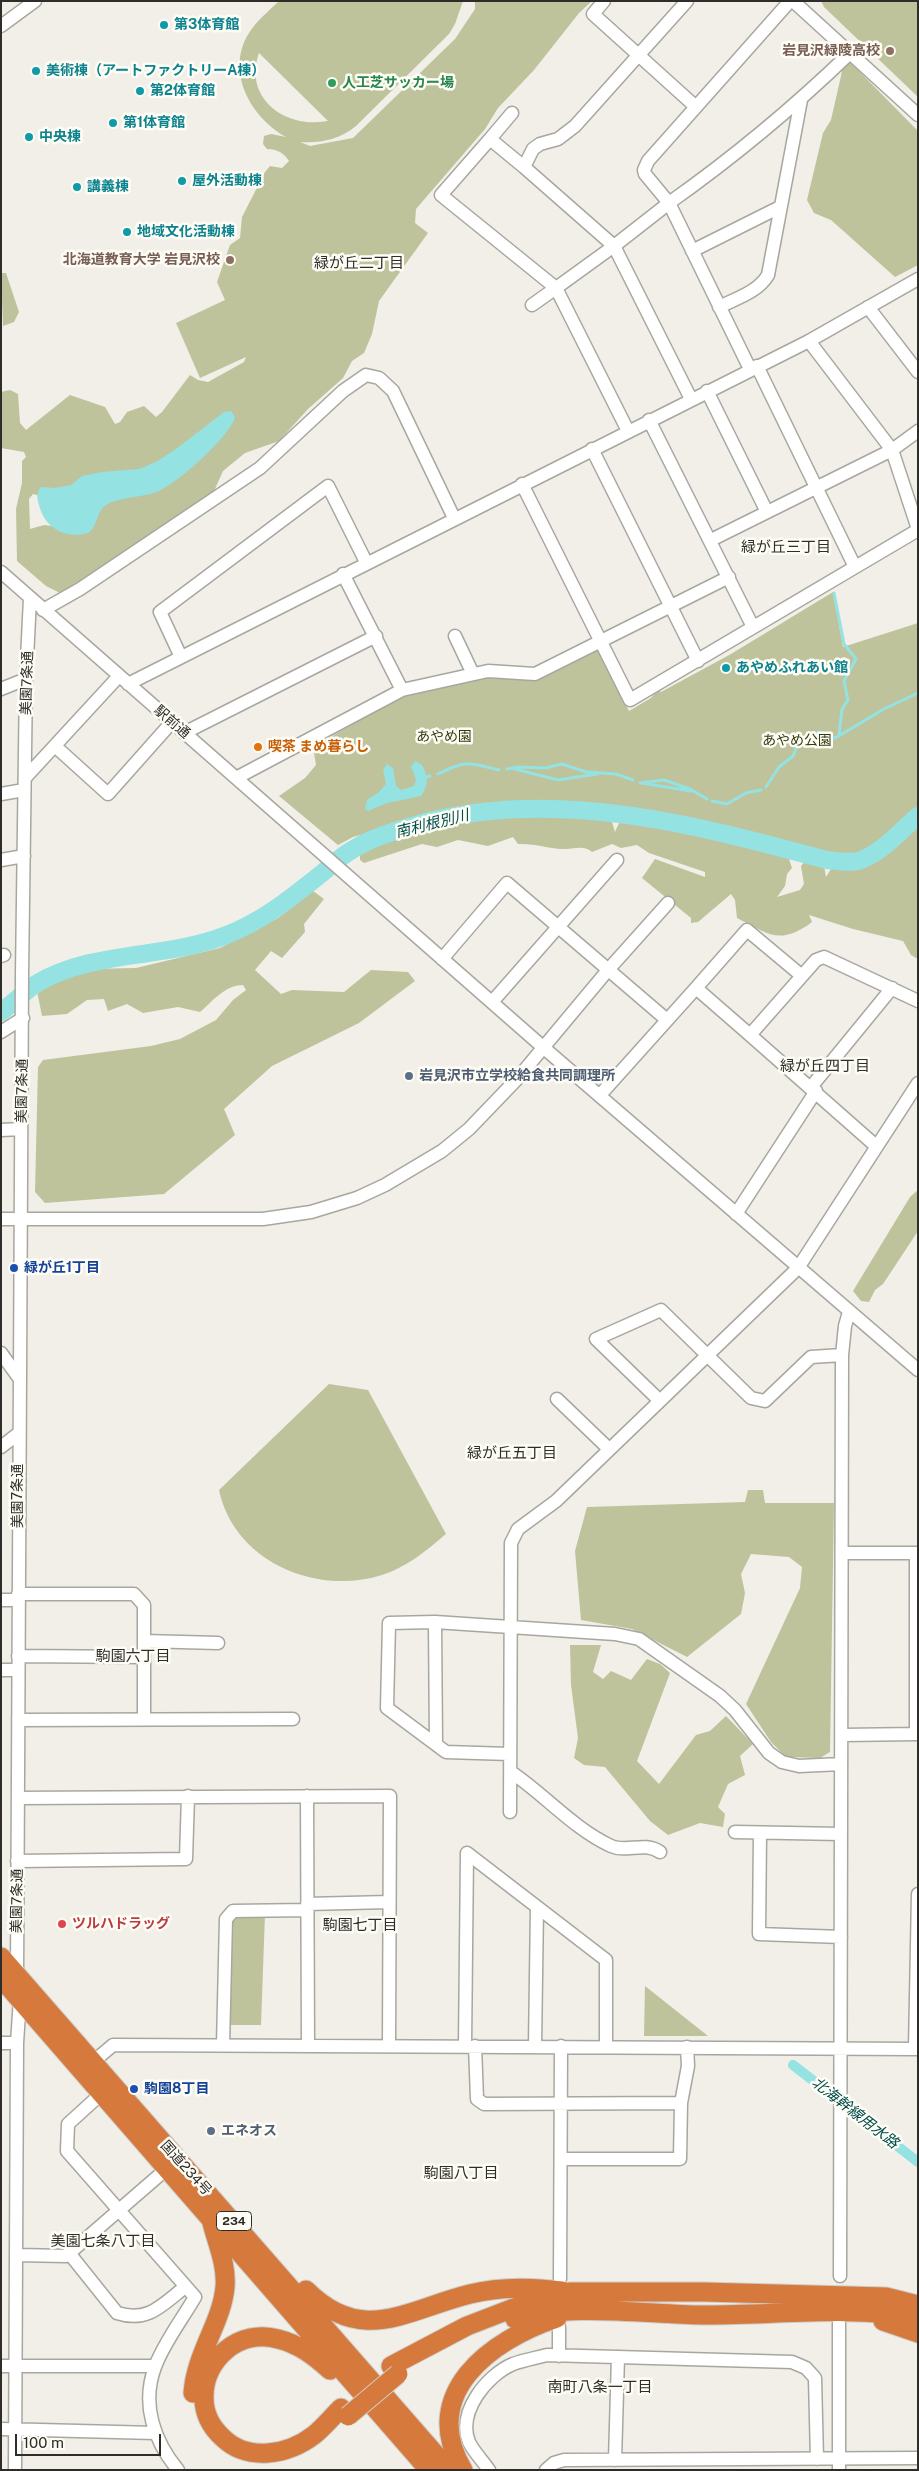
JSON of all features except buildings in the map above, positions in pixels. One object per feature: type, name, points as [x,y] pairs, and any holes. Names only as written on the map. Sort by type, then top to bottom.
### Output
[{"type":"highway","name":"国道234号","points":[[1,1957],[21,2001],[87,2067],[101,2094],[174,2163],[242,2232],[433,2467]]},
{"type":"highway","name":"国道234号","points":[[9,1976],[87,2067],[174,2163],[211,2218],[365,2396],[433,2467]]},
{"type":"highway","points":[[211,2218],[224,2265],[225,2287],[220,2308],[194,2377],[192,2402],[196,2421],[205,2437],[222,2451],[247,2462],[267,2463],[303,2452],[345,2412]]},
{"type":"highway","points":[[242,2232],[286,2269],[320,2304],[348,2318],[368,2321],[390,2318],[471,2294],[500,2289],[565,2286],[886,2297],[918,2292]]},
{"type":"highway","points":[[365,2396],[309,2352],[276,2338],[260,2336],[242,2340],[227,2348],[215,2361],[207,2378],[204,2398],[206,2415],[215,2432],[230,2445],[247,2452],[266,2454],[290,2448],[314,2435],[345,2412],[395,2370],[467,2326],[565,2286]]},
{"type":"highway","points":[[886,2297],[918,2306]]},
{"type":"highway","points":[[395,2370],[491,2326],[534,2315],[580,2311],[703,2315],[805,2312],[918,2318]]},
{"type":"highway","points":[[463,2470],[451,2447],[447,2430],[448,2413],[453,2397],[461,2382],[488,2355],[505,2343],[551,2320],[580,2311]]},
{"type":"highway","points":[[863,2314],[918,2333]]},
{"type":"street","points":[[2,24],[35,1]]},
{"type":"street","points":[[604,1],[593,14],[696,107]]},
{"type":"street","points":[[524,168],[534,149],[540,144],[565,135],[686,1]]},
{"type":"street","points":[[856,567],[817,487],[754,368],[719,307],[669,203],[647,179],[644,170],[648,161],[792,1],[918,115]]},
{"type":"street","points":[[532,305],[729,161],[801,100],[850,53]]},
{"type":"street","points":[[719,307],[763,284],[768,275],[801,100]]},
{"type":"street","points":[[512,113],[441,195],[556,288],[628,431]]},
{"type":"street","points":[[490,139],[614,246],[691,398]]},
{"type":"street","points":[[692,251],[780,207]]},
{"type":"street","points":[[1,794],[25,784],[56,746],[123,680],[180,655],[691,398],[809,341],[918,279]]},
{"type":"street","points":[[868,307],[918,372]]},
{"type":"street","points":[[522,484],[630,700],[698,662],[753,627],[918,530],[892,450],[809,341]]},
{"type":"street","points":[[43,610],[80,589],[260,468],[343,391],[366,375],[379,378],[393,391],[454,518]]},
{"type":"street","points":[[707,391],[767,512]]},
{"type":"street","points":[[650,420],[753,627]]},
{"type":"street","points":[[711,540],[892,450],[918,431]]},
{"type":"street","points":[[592,449],[698,662]]},
{"type":"street","points":[[180,655],[160,612],[328,486],[366,562]]},
{"type":"street","points":[[343,574],[402,690]]},
{"type":"street","name":"駅前通","points":[[3,576],[544,1048],[918,1370]]},
{"type":"street","points":[[236,778],[402,690],[488,671],[535,674],[729,577]]},
{"type":"street","name":"美園7条通","points":[[9,1976],[17,1861],[18,1798],[22,974],[26,679],[30,598]]},
{"type":"street","points":[[184,733],[376,636]]},
{"type":"street","points":[[455,636],[473,674]]},
{"type":"street","points":[[1,689],[26,679]]},
{"type":"street","points":[[56,746],[108,794],[172,722]]},
{"type":"street","points":[[1,860],[24,856]]},
{"type":"street","points":[[492,1002],[617,860]]},
{"type":"street","points":[[442,959],[507,883],[667,1020]]},
{"type":"street","points":[[1,1219],[239,1220],[285,1217],[333,1206],[385,1186],[442,1151],[469,1129],[544,1048],[608,970],[668,903]]},
{"type":"street","points":[[600,1095],[747,930],[802,976]]},
{"type":"street","points":[[750,1035],[816,960],[824,957],[918,1001]]},
{"type":"street","points":[[696,988],[876,1146]]},
{"type":"street","points":[[736,1214],[813,1089],[892,988]]},
{"type":"street","points":[[1,1032],[23,1013]]},
{"type":"street","points":[[510,1812],[511,1543],[518,1528],[556,1501],[706,1354],[798,1268],[918,1083]]},
{"type":"street","points":[[1,1130],[21,1129]]},
{"type":"street","points":[[659,1400],[596,1339],[661,1310],[751,1398],[765,1401],[811,1357],[842,1355]]},
{"type":"street","points":[[840,2276],[842,2116],[842,1355],[844,1326],[850,1312]]},
{"type":"street","points":[[1,1353],[19,1378]]},
{"type":"street","points":[[557,1399],[609,1449]]},
{"type":"street","points":[[1,1447],[19,1433]]},
{"type":"street","points":[[842,1553],[917,1553],[917,1734],[842,1735]]},
{"type":"street","points":[[1,1600],[18,1597],[134,1594],[144,1605],[144,1718]]},
{"type":"street","points":[[435,1622],[436,1744]]},
{"type":"street","points":[[509,1754],[446,1752],[387,1708],[389,1623],[435,1622],[615,1634],[639,1639],[720,1696],[735,1710],[769,1753],[782,1762],[799,1766],[842,1764]]},
{"type":"street","points":[[144,1640],[218,1643]]},
{"type":"street","points":[[18,1656],[144,1657]]},
{"type":"street","points":[[1,1670],[18,1670]]},
{"type":"street","points":[[18,1720],[144,1718],[294,1719]]},
{"type":"street","points":[[511,1772],[533,1787],[589,1834],[614,1847],[643,1846],[660,1852]]},
{"type":"street","points":[[17,1861],[186,1859],[188,1796]]},
{"type":"street","points":[[307,1796],[308,2046]]},
{"type":"street","points":[[18,1798],[390,1796],[389,2046]]},
{"type":"street","points":[[734,1832],[841,1834]]},
{"type":"street","points":[[760,1833],[759,1934],[841,1937]]},
{"type":"street","points":[[606,2046],[606,1960],[467,1853],[470,2046],[479,2102],[484,2104],[681,2103]]},
{"type":"street","points":[[87,2067],[114,2045],[916,2049],[918,1894]]},
{"type":"street","points":[[223,2045],[226,1919],[233,1911],[390,1902]]},
{"type":"street","points":[[536,2046],[537,1907]]},
{"type":"street","points":[[15,2470],[17,2044],[21,2001]]},
{"type":"street","points":[[1,2043],[17,2044]]},
{"type":"street","points":[[561,2046],[561,2159],[565,2286]]},
{"type":"street","points":[[561,2159],[680,2159],[681,2103],[688,2066],[687,2047]]},
{"type":"street","points":[[101,2094],[68,2124],[67,2151],[195,2297],[155,2366],[149,2402],[155,2433],[161,2447],[178,2470]]},
{"type":"street","points":[[17,2255],[66,2256],[174,2163]]},
{"type":"street","points":[[69,2253],[117,2313],[125,2316],[151,2314],[185,2287]]},
{"type":"street","points":[[839,2323],[839,2464]]},
{"type":"street","points":[[559,2327],[559,2356]]},
{"type":"street","points":[[489,2470],[468,2441],[467,2423],[472,2403],[488,2381],[512,2365],[547,2355],[792,2362],[806,2368],[815,2378],[818,2459]]},
{"type":"street","points":[[612,2465],[618,2357]]},
{"type":"street","points":[[1,2366],[155,2366]]},
{"type":"street","points":[[1,2429],[155,2433]]},
{"type":"street","points":[[546,2470],[560,2460],[600,2460],[612,2465],[758,2464],[818,2459],[839,2464],[918,2458]]},
{"type":"green space","points":[[279,1],[463,1],[455,24],[449,34],[356,126],[343,135],[330,140],[300,142],[310,146],[353,138],[455,39],[475,9],[475,1],[592,1],[579,13],[534,70],[498,108],[485,129],[416,209],[415,223],[428,233],[379,301],[372,334],[364,353],[352,361],[343,378],[308,409],[279,441],[245,453],[223,471],[211,498],[60,593],[46,586],[17,561],[16,509],[22,483],[22,461],[26,457],[24,452],[1,448],[1,392],[10,390],[18,394],[20,423],[26,430],[70,395],[105,407],[115,424],[120,422],[127,412],[144,406],[156,417],[162,412],[190,375],[198,380],[208,382],[244,362],[246,357],[200,378],[176,323],[225,300],[217,282],[230,245],[240,238],[242,217],[270,166],[282,168],[289,161],[282,154],[267,149],[263,144],[264,136],[271,134],[286,137],[272,128],[260,116],[244,88],[240,73],[240,57],[245,41],[254,26]],"holes":[[[259,53],[328,121],[311,122],[296,120],[283,115],[271,107],[262,96],[257,84],[256,69]],[[157,467],[97,511],[67,528],[44,525],[30,529],[29,499],[33,494],[41,496]]]},
{"type":"green space","name":"岩見沢緑陵高校","points":[[821,1],[918,1],[918,97],[824,7]]},
{"type":"green space","points":[[849,61],[918,131],[918,265],[895,277],[831,220],[814,213],[807,200],[823,133],[831,120],[843,67]]},
{"type":"green space","points":[[1,273],[6,273],[19,312],[14,322],[3,326]]},
{"type":"green space","name":"あやめ公園","points":[[833,592],[843,647],[918,623],[918,807],[871,848],[855,856],[833,857],[799,853],[747,834],[643,809],[679,820],[697,836],[753,844],[789,859],[792,868],[787,874],[785,886],[777,897],[800,890],[804,884],[801,866],[807,859],[824,866],[826,877],[831,869],[839,865],[854,867],[878,858],[918,822],[918,959],[911,955],[903,941],[853,929],[809,915],[812,922],[791,934],[782,936],[766,933],[737,918],[735,900],[731,894],[698,922],[691,923],[691,918],[642,878],[655,859],[705,877],[705,872],[649,853],[637,845],[621,848],[612,844],[592,852],[582,848],[559,849],[518,844],[513,837],[488,846],[458,840],[437,847],[422,844],[364,863],[360,860],[360,849],[394,829],[467,807],[353,837],[338,845],[279,796],[305,778],[316,765],[313,747],[404,695],[487,674],[536,678],[597,647],[629,711],[651,698],[658,690],[661,692],[731,654]],"holes":[[[567,804],[637,809],[623,818],[615,832],[612,822],[601,808]]]},
{"type":"green space","points":[[313,891],[324,899],[304,924],[305,932],[282,958],[271,951],[255,970],[281,994],[292,990],[344,992],[371,970],[408,972],[415,981],[359,1023],[272,1066],[224,1109],[235,1135],[164,1194],[45,1203],[35,1192],[38,1067],[43,1060],[151,1046],[180,1039],[216,1020],[233,1000],[246,990],[243,985],[231,988],[220,994],[200,1012],[178,1007],[143,1013],[127,1004],[108,1011],[104,999],[87,1000],[67,1014],[42,1016],[37,991],[89,969],[136,968],[220,948],[278,918]]},
{"type":"green space","points":[[918,1190],[918,1231],[883,1284],[875,1290],[869,1302],[861,1301],[853,1291],[910,1197]]},
{"type":"green space","points":[[329,1384],[368,1390],[446,1534],[408,1563],[382,1575],[356,1580],[330,1581],[305,1576],[281,1567],[260,1554],[241,1536],[228,1515],[219,1490]]},
{"type":"green space","points":[[748,1490],[763,1490],[765,1503],[834,1503],[830,1752],[820,1758],[786,1757],[771,1742],[746,1704],[800,1588],[802,1567],[789,1557],[751,1554],[741,1574],[745,1593],[741,1614],[687,1657],[632,1629],[581,1620],[575,1551],[587,1507],[745,1502]]},
{"type":"green space","points":[[570,1645],[601,1645],[593,1672],[603,1679],[611,1671],[631,1680],[647,1659],[660,1664],[670,1673],[637,1761],[659,1784],[696,1735],[710,1731],[726,1716],[753,1744],[740,1756],[745,1775],[728,1784],[718,1807],[725,1814],[723,1827],[700,1823],[668,1835],[650,1821],[605,1767],[584,1765],[574,1758],[578,1738],[571,1685]]},
{"type":"green space","points":[[235,1914],[265,1914],[261,2025],[231,2025],[230,1923]]},
{"type":"green space","points":[[645,1986],[708,2036],[644,2036]]},
{"type":"water","points":[[231,411],[235,417],[231,426],[200,461],[163,489],[106,505],[102,508],[92,530],[89,532],[76,535],[61,532],[45,519],[41,512],[37,498],[41,487],[55,488],[71,485],[82,476],[102,472],[139,469],[156,462],[224,412]]},
{"type":"water","points":[[415,761],[422,765],[426,773],[426,784],[421,796],[387,803],[368,811],[365,809],[367,800],[379,792],[386,784],[383,770],[387,764],[393,768],[396,786],[401,790],[414,786],[416,779],[411,767]]},
{"type":"waterway","points":[[834,593],[844,644],[856,659],[844,681],[848,700],[842,709],[839,735]]},
{"type":"waterway","points":[[801,740],[819,732],[831,739],[837,737],[884,709],[918,693]]},
{"type":"waterway","points":[[766,787],[779,767],[793,756],[797,746]]},
{"type":"waterway","points":[[438,774],[462,764],[499,770]]},
{"type":"waterway","points":[[507,769],[519,767],[545,768],[562,764],[586,772],[616,774],[633,780]]},
{"type":"waterway","points":[[515,769],[558,780],[597,774]]},
{"type":"waterway","points":[[640,783],[664,780],[690,789],[707,799]]},
{"type":"waterway","points":[[641,783],[691,791]]},
{"type":"waterway","points":[[712,801],[727,804],[746,793],[761,790]]},
{"type":"waterway","name":"南利根別川","points":[[1,1012],[36,984],[58,973],[81,965],[201,943],[238,930],[275,909],[344,855],[360,845],[388,833],[426,822],[476,812],[527,809],[577,810],[628,815],[678,824],[827,860],[851,862],[866,858],[874,853],[890,842],[918,816]]},
{"type":"waterway","name":"北海幹線用水路","points":[[793,2065],[918,2162]]},
{"type":"place","name":"第3体育館","points":[[164,25]]},
{"type":"place","name":"岩見沢緑陵高校","points":[[890,51]]},
{"type":"place","name":"美術棟（アートファクトリーA棟）","points":[[36,71]]},
{"type":"place","name":"人工芝サッカー場","points":[[332,83]]},
{"type":"place","name":"第2体育館","points":[[140,91]]},
{"type":"place","name":"第1体育館","points":[[113,123]]},
{"type":"place","name":"中央棟","points":[[29,137]]},
{"type":"place","name":"屋外活動棟","points":[[182,181]]},
{"type":"place","name":"講義棟","points":[[77,187]]},
{"type":"place","name":"地域文化活動棟","points":[[127,232]]},
{"type":"place","name":"北海道教育大学 岩見沢校","points":[[230,260]]},
{"type":"place","name":"あやめふれあい館","points":[[726,668]]},
{"type":"place","name":"喫茶 まめ暮らし","points":[[258,747]]},
{"type":"place","name":"岩見沢市立学校給食共同調理所","points":[[409,1076]]},
{"type":"place","name":"緑が丘1丁目","points":[[14,1268]]},
{"type":"place","name":"ツルハドラッグ","points":[[62,1924]]},
{"type":"place","name":"駒園8丁目","points":[[134,2089]]},
{"type":"place","name":"エネオス","points":[[211,2131]]},
{"type":"district","name":"緑が丘二丁目","points":[[359,263]]},
{"type":"district","name":"緑が丘三丁目","points":[[786,547]]},
{"type":"district","name":"緑が丘四丁目","points":[[825,1066]]},
{"type":"district","name":"緑が丘五丁目","points":[[512,1453]]},
{"type":"district","name":"駒園六丁目","points":[[133,1656]]},
{"type":"district","name":"駒園七丁目","points":[[360,1925]]},
{"type":"district","name":"駒園八丁目","points":[[461,2173]]},
{"type":"district","name":"美園七条八丁目","points":[[103,2241]]},
{"type":"district","name":"南町八条一丁目","points":[[600,2387]]},
{"type":"park label","name":"あやめ園","points":[[444,737]]}]
